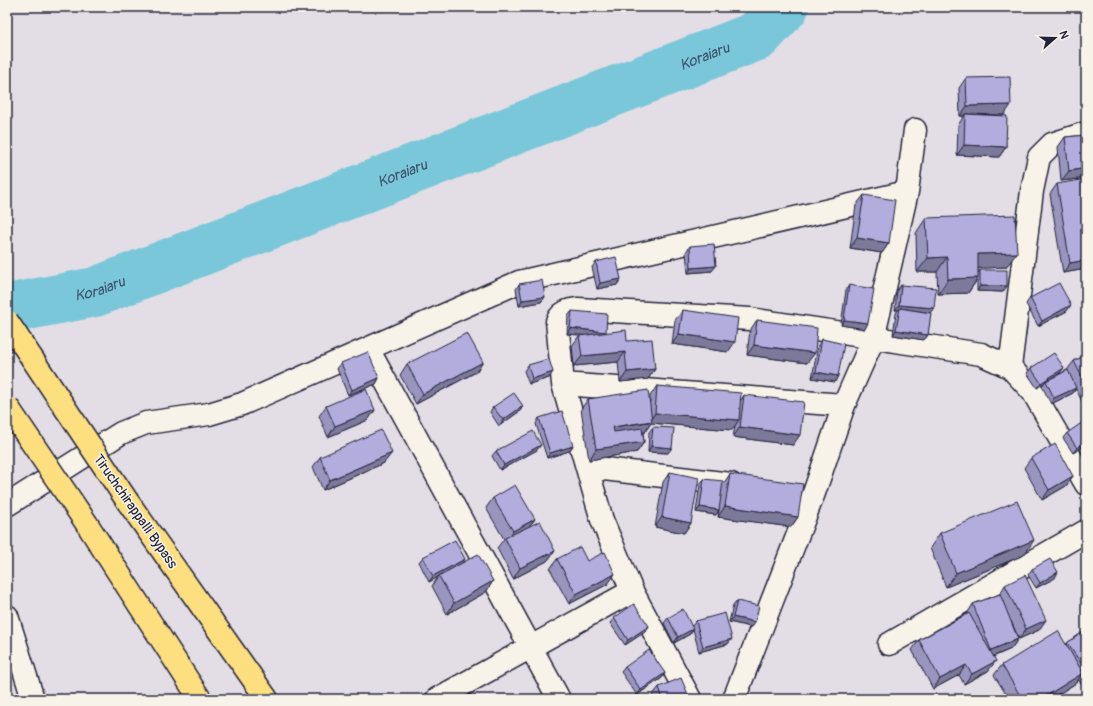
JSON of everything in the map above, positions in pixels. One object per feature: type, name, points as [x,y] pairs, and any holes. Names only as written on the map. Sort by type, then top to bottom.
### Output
[{"type":"highway","name":"Tiruchchirappalli Bypass","points":[[7,321],[128,502],[267,699]]},
{"type":"highway","points":[[7,406],[200,699]]},
{"type":"street","points":[[734,699],[814,493],[844,405],[874,339],[907,192],[915,130]]},
{"type":"street","points":[[1010,367],[1032,191],[1039,157],[1052,144],[1086,133]]},
{"type":"street","points":[[7,505],[121,433],[146,423],[209,414],[242,404],[519,282],[907,192]]},
{"type":"street","points":[[690,699],[632,592],[602,520],[563,384],[557,322],[561,315],[568,310],[578,309],[750,319],[981,354],[1010,367],[1033,392],[1086,484]]},
{"type":"street","points":[[368,349],[559,699]]},
{"type":"street","points":[[563,384],[844,405]]},
{"type":"street","points":[[587,467],[751,486]]},
{"type":"street","points":[[790,491],[814,493]]},
{"type":"street","points":[[889,644],[1084,536]]},
{"type":"street","points":[[437,699],[632,592]]},
{"type":"street","points":[[7,616],[34,699]]},
{"type":"building","points":[[1010,77],[1011,105],[967,106],[966,78]]},
{"type":"building","points":[[965,114],[1007,116],[1006,147],[964,145]]},
{"type":"building","points":[[1086,135],[1086,168],[1069,171],[1065,137]]},
{"type":"building","points":[[1086,179],[1086,260],[1070,263],[1057,184]]},
{"type":"building","points":[[864,195],[895,200],[889,243],[857,238]]},
{"type":"building","points":[[1015,215],[1017,253],[978,254],[978,278],[948,279],[947,257],[928,258],[926,218]]},
{"type":"building","points":[[714,244],[716,266],[691,268],[690,246]]},
{"type":"building","points":[[616,257],[621,279],[600,283],[596,262]]},
{"type":"building","points":[[980,270],[1007,270],[1007,286],[980,286]]},
{"type":"building","points":[[542,280],[545,297],[522,300],[519,284]]},
{"type":"building","points":[[1059,283],[1071,305],[1042,321],[1030,298]]},
{"type":"building","points":[[849,285],[874,289],[868,323],[844,320]]},
{"type":"building","points":[[901,285],[936,288],[934,308],[899,305]]},
{"type":"building","points":[[900,308],[931,313],[928,335],[896,330]]},
{"type":"building","points":[[683,310],[738,318],[735,342],[679,334]]},
{"type":"building","points":[[572,311],[607,314],[606,332],[570,328]]},
{"type":"building","points":[[757,320],[817,328],[815,353],[754,345]]},
{"type":"building","points":[[626,330],[627,341],[652,339],[655,369],[627,372],[625,352],[582,356],[579,336]]},
{"type":"building","points":[[467,333],[483,362],[423,394],[407,364]]},
{"type":"building","points":[[822,339],[844,344],[838,376],[816,372]]},
{"type":"building","points":[[368,352],[379,378],[352,390],[341,363]]},
{"type":"building","points":[[1054,353],[1064,368],[1041,383],[1031,368]]},
{"type":"building","points":[[1086,355],[1086,385],[1074,361]]},
{"type":"building","points":[[549,359],[553,372],[532,379],[528,365]]},
{"type":"building","points":[[1068,370],[1076,388],[1054,398],[1046,381]]},
{"type":"building","points":[[657,386],[741,393],[739,420],[655,413]]},
{"type":"building","points":[[366,389],[375,410],[335,426],[326,406]]},
{"type":"building","points":[[648,390],[652,421],[613,427],[614,432],[642,428],[644,442],[596,449],[588,399]]},
{"type":"building","points":[[514,393],[523,406],[503,420],[493,407]]},
{"type":"building","points":[[744,395],[804,402],[800,435],[740,427]]},
{"type":"building","points":[[562,411],[573,446],[550,453],[539,418]]},
{"type":"building","points":[[1086,420],[1086,442],[1077,448],[1067,433]]},
{"type":"building","points":[[653,427],[674,428],[672,448],[651,446]]},
{"type":"building","points":[[381,430],[392,453],[330,480],[320,457]]},
{"type":"building","points":[[533,431],[541,445],[504,465],[496,451]]},
{"type":"building","points":[[1055,444],[1073,476],[1049,490],[1031,458]]},
{"type":"building","points":[[670,472],[699,478],[691,523],[662,517]]},
{"type":"building","points":[[730,474],[803,484],[798,517],[725,506]]},
{"type":"building","points":[[704,479],[723,481],[719,510],[700,507]]},
{"type":"building","points":[[515,485],[535,519],[513,531],[493,498]]},
{"type":"building","points":[[1017,501],[1034,540],[956,573],[940,533]]},
{"type":"building","points":[[540,521],[555,551],[520,568],[505,538]]},
{"type":"building","points":[[455,540],[465,559],[433,576],[423,557]]},
{"type":"building","points":[[580,547],[587,561],[605,552],[615,574],[576,594],[557,559]]},
{"type":"building","points":[[478,554],[493,581],[454,603],[439,576]]},
{"type":"building","points":[[1050,559],[1058,572],[1040,583],[1032,569]]},
{"type":"building","points":[[1025,575],[1046,620],[1026,629],[1005,585]]},
{"type":"building","points":[[1000,594],[1018,639],[991,650],[973,604]]},
{"type":"building","points":[[737,601],[759,606],[755,622],[733,617]]},
{"type":"building","points":[[634,604],[649,626],[628,640],[614,618]]},
{"type":"building","points":[[683,609],[693,629],[678,637],[668,618]]},
{"type":"building","points":[[725,613],[732,639],[703,647],[696,621]]},
{"type":"building","points":[[969,613],[996,661],[972,674],[966,665],[940,679],[919,640]]},
{"type":"building","points":[[1086,630],[1086,670],[1067,643]]},
{"type":"building","points":[[1058,631],[1083,673],[1041,699],[1022,699],[1002,665]]},
{"type":"building","points":[[649,650],[665,673],[641,690],[625,667]]},
{"type":"building","points":[[681,678],[690,699],[663,699],[659,687]]},
{"type":"building","points":[[971,693],[976,699],[964,699]]},
{"type":"waterway","name":"Koraiaru","points":[[7,309],[95,292],[757,36],[784,7]]}]
